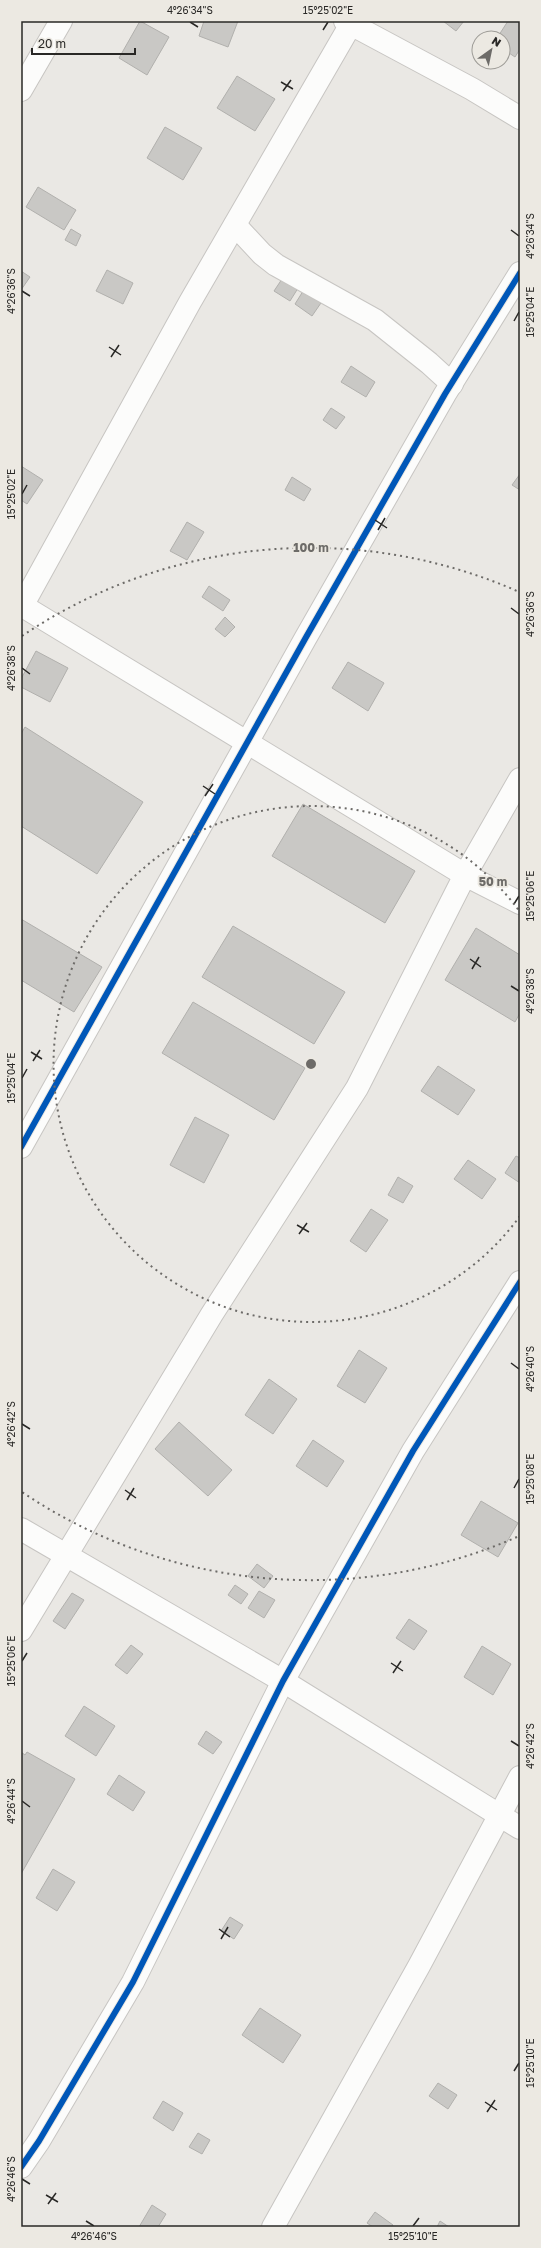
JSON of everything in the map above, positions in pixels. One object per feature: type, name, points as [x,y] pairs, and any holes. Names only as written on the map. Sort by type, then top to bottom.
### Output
[{"type":"street","points":[[21,90],[61,21]]},
{"type":"street","points":[[520,118],[472,89],[348,23],[21,606],[465,875],[520,903]]},
{"type":"street","points":[[235,225],[262,254],[276,265],[375,320],[424,358],[452,384]]},
{"type":"street","points":[[21,1147],[247,742],[452,384],[520,273]]},
{"type":"street","points":[[21,1630],[212,1314],[357,1088],[465,875],[520,779]]},
{"type":"street","points":[[21,2167],[39,2141],[133,1982],[283,1681],[414,1451],[520,1282]]},
{"type":"street","points":[[21,1529],[283,1681],[520,1828]]},
{"type":"street","points":[[273,2227],[416,1973],[520,1777]]},
{"type":"building","points":[[140,21],[169,37],[147,75],[119,58]]},
{"type":"building","points":[[204,21],[238,21],[228,47],[199,36]]},
{"type":"building","points":[[443,21],[464,21],[456,31]]},
{"type":"building","points":[[508,21],[520,21],[520,49],[515,57],[511,54],[511,30],[502,30]]},
{"type":"building","points":[[237,76],[275,99],[255,131],[217,108]]},
{"type":"building","points":[[165,127],[202,148],[183,180],[147,158]]},
{"type":"building","points":[[38,187],[76,210],[64,230],[26,207]]},
{"type":"building","points":[[71,229],[81,235],[76,246],[65,240]]},
{"type":"building","points":[[107,270],[133,283],[123,304],[96,291]]},
{"type":"building","points":[[21,271],[30,277],[21,290]]},
{"type":"building","points":[[284,276],[300,285],[290,301],[274,291]]},
{"type":"building","points":[[305,288],[323,300],[312,316],[295,304]]},
{"type":"building","points":[[351,366],[375,382],[366,397],[341,382]]},
{"type":"building","points":[[331,408],[345,417],[336,429],[323,420]]},
{"type":"building","points":[[21,466],[43,480],[27,504],[21,500]]},
{"type":"building","points":[[520,474],[520,490],[512,485]]},
{"type":"building","points":[[292,477],[311,489],[304,501],[285,490]]},
{"type":"building","points":[[187,522],[204,532],[187,560],[170,551]]},
{"type":"building","points":[[209,586],[230,600],[223,611],[202,597]]},
{"type":"building","points":[[225,617],[235,627],[225,637],[215,629]]},
{"type":"building","points":[[36,651],[68,668],[50,702],[21,687],[21,679]]},
{"type":"building","points":[[348,662],[384,683],[368,711],[332,688]]},
{"type":"building","points":[[25,727],[143,802],[97,874],[21,826],[21,734]]},
{"type":"building","points":[[303,804],[415,871],[385,923],[272,856]]},
{"type":"building","points":[[21,919],[102,967],[74,1012],[21,980]]},
{"type":"building","points":[[233,926],[345,992],[314,1044],[202,977]]},
{"type":"building","points":[[476,928],[520,955],[520,1013],[515,1022],[445,980]]},
{"type":"building","points":[[193,1002],[305,1068],[274,1120],[162,1053]]},
{"type":"building","points":[[438,1066],[475,1090],[458,1115],[421,1091]]},
{"type":"building","points":[[195,1117],[229,1135],[204,1183],[170,1165]]},
{"type":"building","points":[[516,1156],[520,1158],[520,1183],[505,1173]]},
{"type":"building","points":[[468,1160],[496,1179],[482,1199],[454,1179]]},
{"type":"building","points":[[398,1177],[413,1186],[403,1203],[388,1195]]},
{"type":"building","points":[[371,1209],[388,1220],[366,1252],[350,1241]]},
{"type":"building","points":[[359,1350],[387,1368],[365,1403],[337,1386]]},
{"type":"building","points":[[269,1379],[297,1399],[273,1434],[245,1415]]},
{"type":"building","points":[[179,1422],[232,1470],[208,1496],[155,1449]]},
{"type":"building","points":[[313,1440],[344,1461],[327,1487],[296,1466]]},
{"type":"building","points":[[481,1501],[518,1523],[498,1557],[461,1535]]},
{"type":"building","points":[[257,1564],[273,1576],[264,1588],[248,1576]]},
{"type":"building","points":[[235,1585],[248,1594],[241,1604],[228,1595]]},
{"type":"building","points":[[259,1591],[275,1600],[264,1618],[248,1608]]},
{"type":"building","points":[[72,1593],[84,1600],[65,1629],[53,1621]]},
{"type":"building","points":[[409,1619],[427,1631],[414,1650],[396,1638]]},
{"type":"building","points":[[131,1645],[143,1654],[127,1674],[115,1665]]},
{"type":"building","points":[[482,1646],[511,1664],[493,1695],[464,1677]]},
{"type":"building","points":[[84,1706],[115,1726],[96,1756],[65,1736]]},
{"type":"building","points":[[206,1731],[222,1742],[213,1754],[198,1744]]},
{"type":"building","points":[[21,1752],[25,1755],[27,1752],[75,1779],[21,1874]]},
{"type":"building","points":[[119,1775],[145,1792],[133,1811],[107,1794]]},
{"type":"building","points":[[53,1869],[75,1882],[57,1911],[36,1898]]},
{"type":"building","points":[[230,1917],[243,1925],[234,1939],[221,1931]]},
{"type":"building","points":[[260,2008],[301,2035],[283,2063],[242,2035]]},
{"type":"building","points":[[438,2083],[457,2095],[448,2109],[429,2096]]},
{"type":"building","points":[[163,2101],[183,2113],[173,2131],[153,2118]]},
{"type":"building","points":[[198,2133],[210,2140],[202,2154],[189,2147]]},
{"type":"building","points":[[152,2205],[166,2214],[158,2227],[139,2227]]},
{"type":"building","points":[[375,2212],[393,2225],[392,2227],[373,2227],[367,2223]]},
{"type":"building","points":[[440,2221],[449,2227],[437,2227]]},
{"type":"cycle path","points":[[21,1147],[305,639],[445,394],[520,273]]},
{"type":"cycle path","points":[[21,2167],[39,2141],[133,1982],[283,1681],[413,1451],[520,1282]]}]
